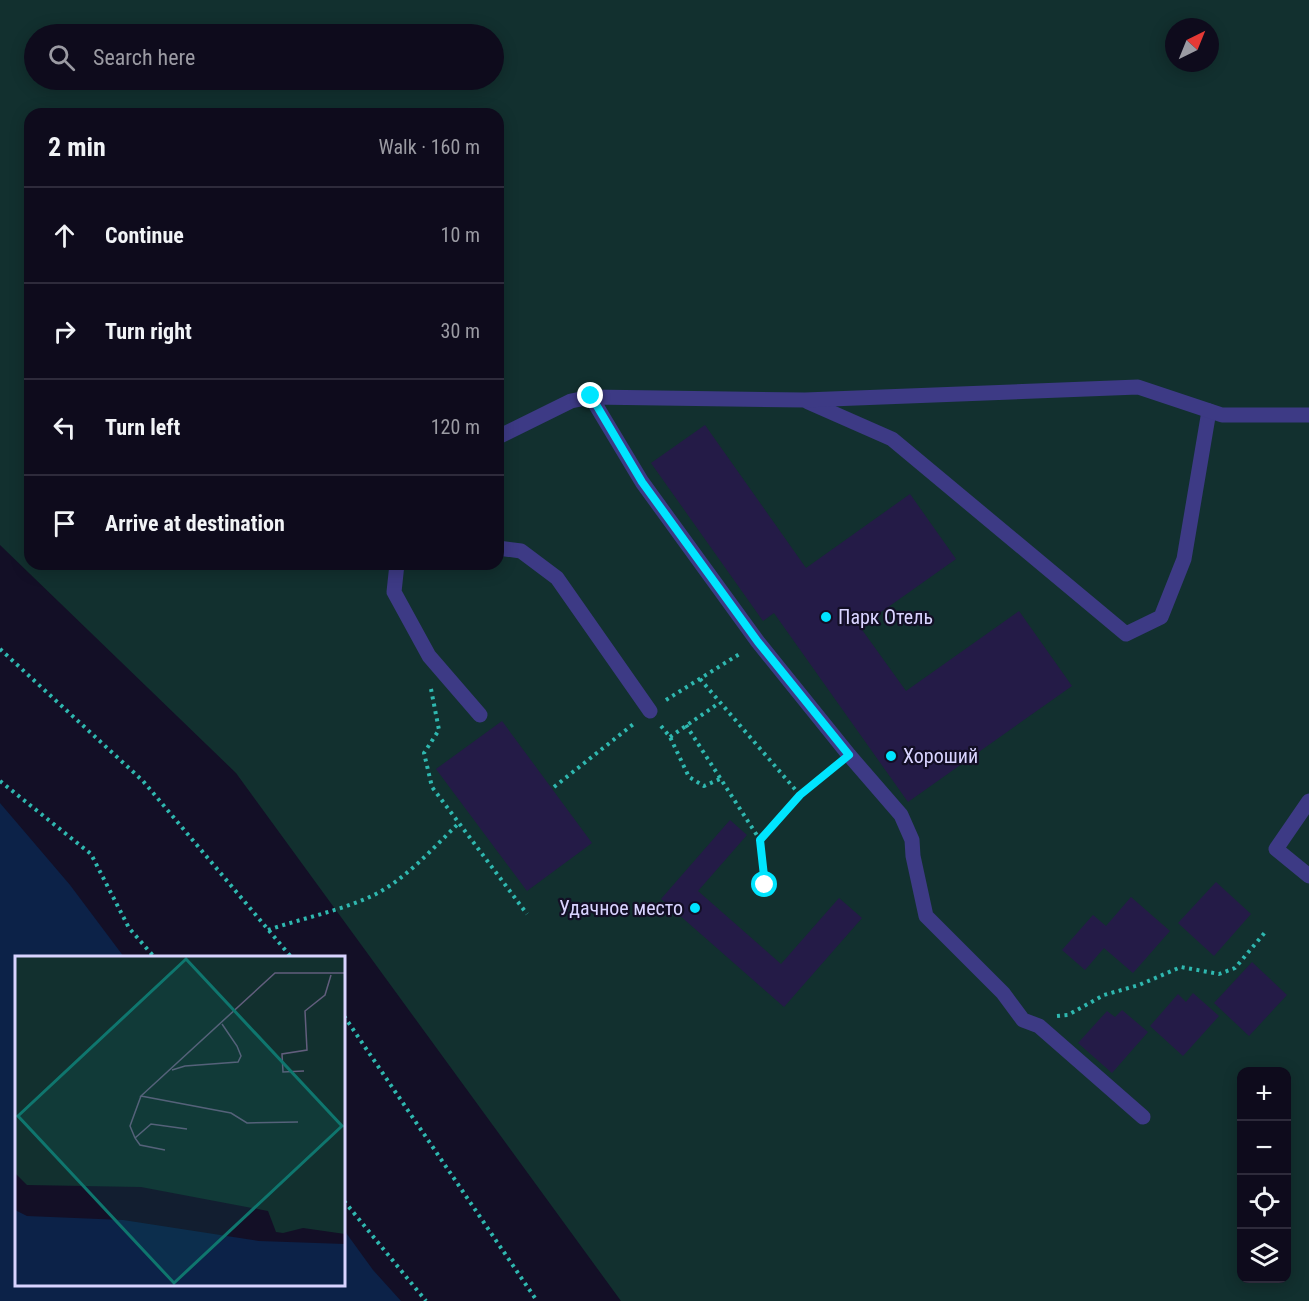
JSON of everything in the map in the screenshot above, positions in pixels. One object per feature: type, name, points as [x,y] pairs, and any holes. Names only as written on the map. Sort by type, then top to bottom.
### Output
[{"type":"street","points":[[504,434],[571,401],[591,396],[805,400],[1138,387],[1222,415],[1309,415]]},
{"type":"street","points":[[591,396],[642,482],[758,642],[849,755],[901,815],[912,840],[913,856],[926,916],[1003,993],[1023,1020],[1039,1026],[1143,1117]]},
{"type":"street","points":[[805,400],[892,438],[1126,633],[1161,616],[1184,559],[1209,411]]},
{"type":"street","points":[[504,550],[521,551],[557,578],[650,711]]},
{"type":"street","points":[[396,570],[394,592],[429,656],[480,715]]},
{"type":"street","points":[[1309,801],[1276,849],[1309,876]]},
{"type":"path","points":[[554,787],[650,711],[758,642]]},
{"type":"path","points":[[0,649],[144,781],[291,956]]},
{"type":"path","points":[[429,656],[432,698],[439,730],[424,753],[432,787],[527,914]]},
{"type":"path","points":[[700,679],[800,795]]},
{"type":"path","points":[[719,703],[670,737],[689,777],[704,786],[720,779]]},
{"type":"path","points":[[686,725],[760,840],[765,885]]},
{"type":"path","points":[[760,840],[800,795],[849,755]]},
{"type":"path","points":[[0,781],[91,854],[129,928],[154,956]]},
{"type":"path","points":[[268,930],[344,908],[376,894],[410,870],[459,823]]},
{"type":"path","points":[[1023,1020],[1068,1015],[1104,995],[1139,985],[1181,967],[1219,974],[1235,968],[1267,930]]},
{"type":"path","points":[[345,1017],[537,1301]]},
{"type":"path","points":[[345,1202],[426,1301]]},
{"type":"green space","points":[[0,0],[1309,0],[1309,1301],[621,1301],[236,773],[26,570],[504,570],[504,108],[24,108],[24,568],[0,545]]},
{"type":"water","points":[[0,803],[70,885],[123,956],[15,956],[15,1286],[345,1286],[345,1231],[373,1270],[401,1301],[0,1301]]},
{"type":"building","name":"Парк Отель","points":[[705,425],[806,568],[910,494],[956,559],[860,627],[906,691],[1019,611],[1072,686],[908,802],[774,613],[763,621],[651,463]]},
{"type":"building","points":[[502,721],[592,843],[527,891],[436,769]]},
{"type":"building","name":"Удачное место","points":[[730,820],[747,835],[698,891],[781,964],[839,898],[862,918],[784,1007],[661,899]]},
{"type":"building","points":[[1216,882],[1251,914],[1214,956],[1178,923]]},
{"type":"building","points":[[1131,897],[1170,931],[1133,973],[1104,948],[1085,970],[1062,950],[1093,915],[1106,926]]},
{"type":"building","points":[[1252,962],[1287,995],[1249,1036],[1214,1003]]},
{"type":"building","points":[[1193,993],[1219,1016],[1183,1056],[1150,1026],[1178,994],[1186,1002]]},
{"type":"building","points":[[1122,1010],[1148,1032],[1112,1073],[1078,1043],[1107,1011],[1115,1017]]},
{"type":"place","name":"Парк Отель","points":[[826,617]]},
{"type":"place","name":"Хороший","points":[[891,756]]},
{"type":"place","name":"Удачное место","points":[[695,908]]},
{"type":"route","points":[[591,396],[642,482],[758,642],[849,755],[800,795],[760,840],[765,885]]}]
